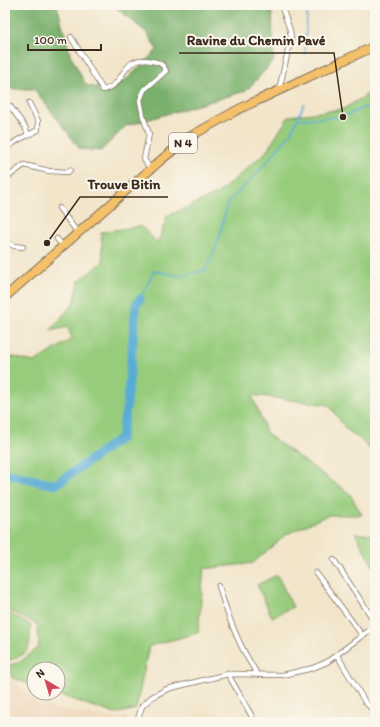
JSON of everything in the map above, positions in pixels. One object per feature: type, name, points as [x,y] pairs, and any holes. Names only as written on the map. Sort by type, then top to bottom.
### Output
[{"type":"highway","name":"N 4","points":[[5,297],[150,169],[191,136],[239,109],[375,46]]},
{"type":"street","points":[[279,90],[291,38],[290,30],[281,5]]},
{"type":"street","points":[[71,37],[103,90],[107,90],[117,82],[132,62],[141,59],[160,63],[164,66],[166,71],[144,90],[140,100],[143,116],[150,134],[144,159],[150,169]]},
{"type":"street","points":[[5,149],[38,130],[39,125],[29,103]]},
{"type":"street","points":[[10,106],[25,127],[28,135]]},
{"type":"street","points":[[5,179],[24,165],[49,171],[68,172],[70,170]]},
{"type":"street","points":[[59,208],[78,233]]},
{"type":"street","points":[[57,239],[64,246]]},
{"type":"street","points":[[5,241],[14,246],[23,247]]},
{"type":"street","points":[[334,560],[375,622]]},
{"type":"street","points":[[316,573],[362,635]]},
{"type":"street","points":[[218,586],[227,617],[246,657],[258,675]]},
{"type":"street","points":[[137,722],[142,706],[159,692],[228,674],[283,675],[300,672],[319,666],[337,655],[375,626]]},
{"type":"street","points":[[337,655],[365,702],[375,712]]},
{"type":"street","points":[[228,674],[255,722]]},
{"type":"shaded area","points":[[5,674],[26,691],[26,701],[40,701],[55,709],[122,719],[125,716],[129,722],[5,722]]},
{"type":"green space","points":[[5,5],[57,5],[70,54],[86,85],[107,90],[128,78],[157,50],[147,33],[113,5],[265,5],[272,14],[274,61],[246,91],[126,126],[101,151],[80,149],[34,89],[5,89]]},
{"type":"green space","points":[[375,90],[375,455],[360,439],[346,429],[329,405],[252,395],[267,434],[350,494],[362,515],[328,515],[287,534],[253,563],[204,569],[198,633],[149,646],[136,709],[115,714],[66,697],[66,661],[26,661],[26,683],[12,678],[10,665],[20,662],[39,647],[37,624],[7,610],[5,611],[5,355],[34,362],[72,339],[68,327],[50,331],[75,301],[79,281],[103,262],[101,232],[141,226],[158,243],[167,216],[217,194],[266,152],[289,116],[343,109]]},
{"type":"green space","points":[[355,533],[375,535],[375,570]]},
{"type":"green space","points":[[277,575],[293,607],[272,617],[257,585]]},
{"type":"green space","points":[[6,612],[31,625],[28,649],[21,656],[7,661],[5,666]]},
{"type":"waterway","points":[[305,54],[307,13]]},
{"type":"waterway","points":[[298,119],[343,117],[375,103]]},
{"type":"waterway","points":[[140,299],[154,271],[181,276],[206,270],[218,243],[227,204],[260,170],[291,133],[304,104]]},
{"type":"waterway","points":[[5,473],[55,485],[121,438],[127,404],[136,305],[140,299]]},
{"type":"place","name":"Ravine du Chemin Pavé","points":[[343,117]]},
{"type":"place","name":"Trouve Bitin","points":[[47,243]]}]
